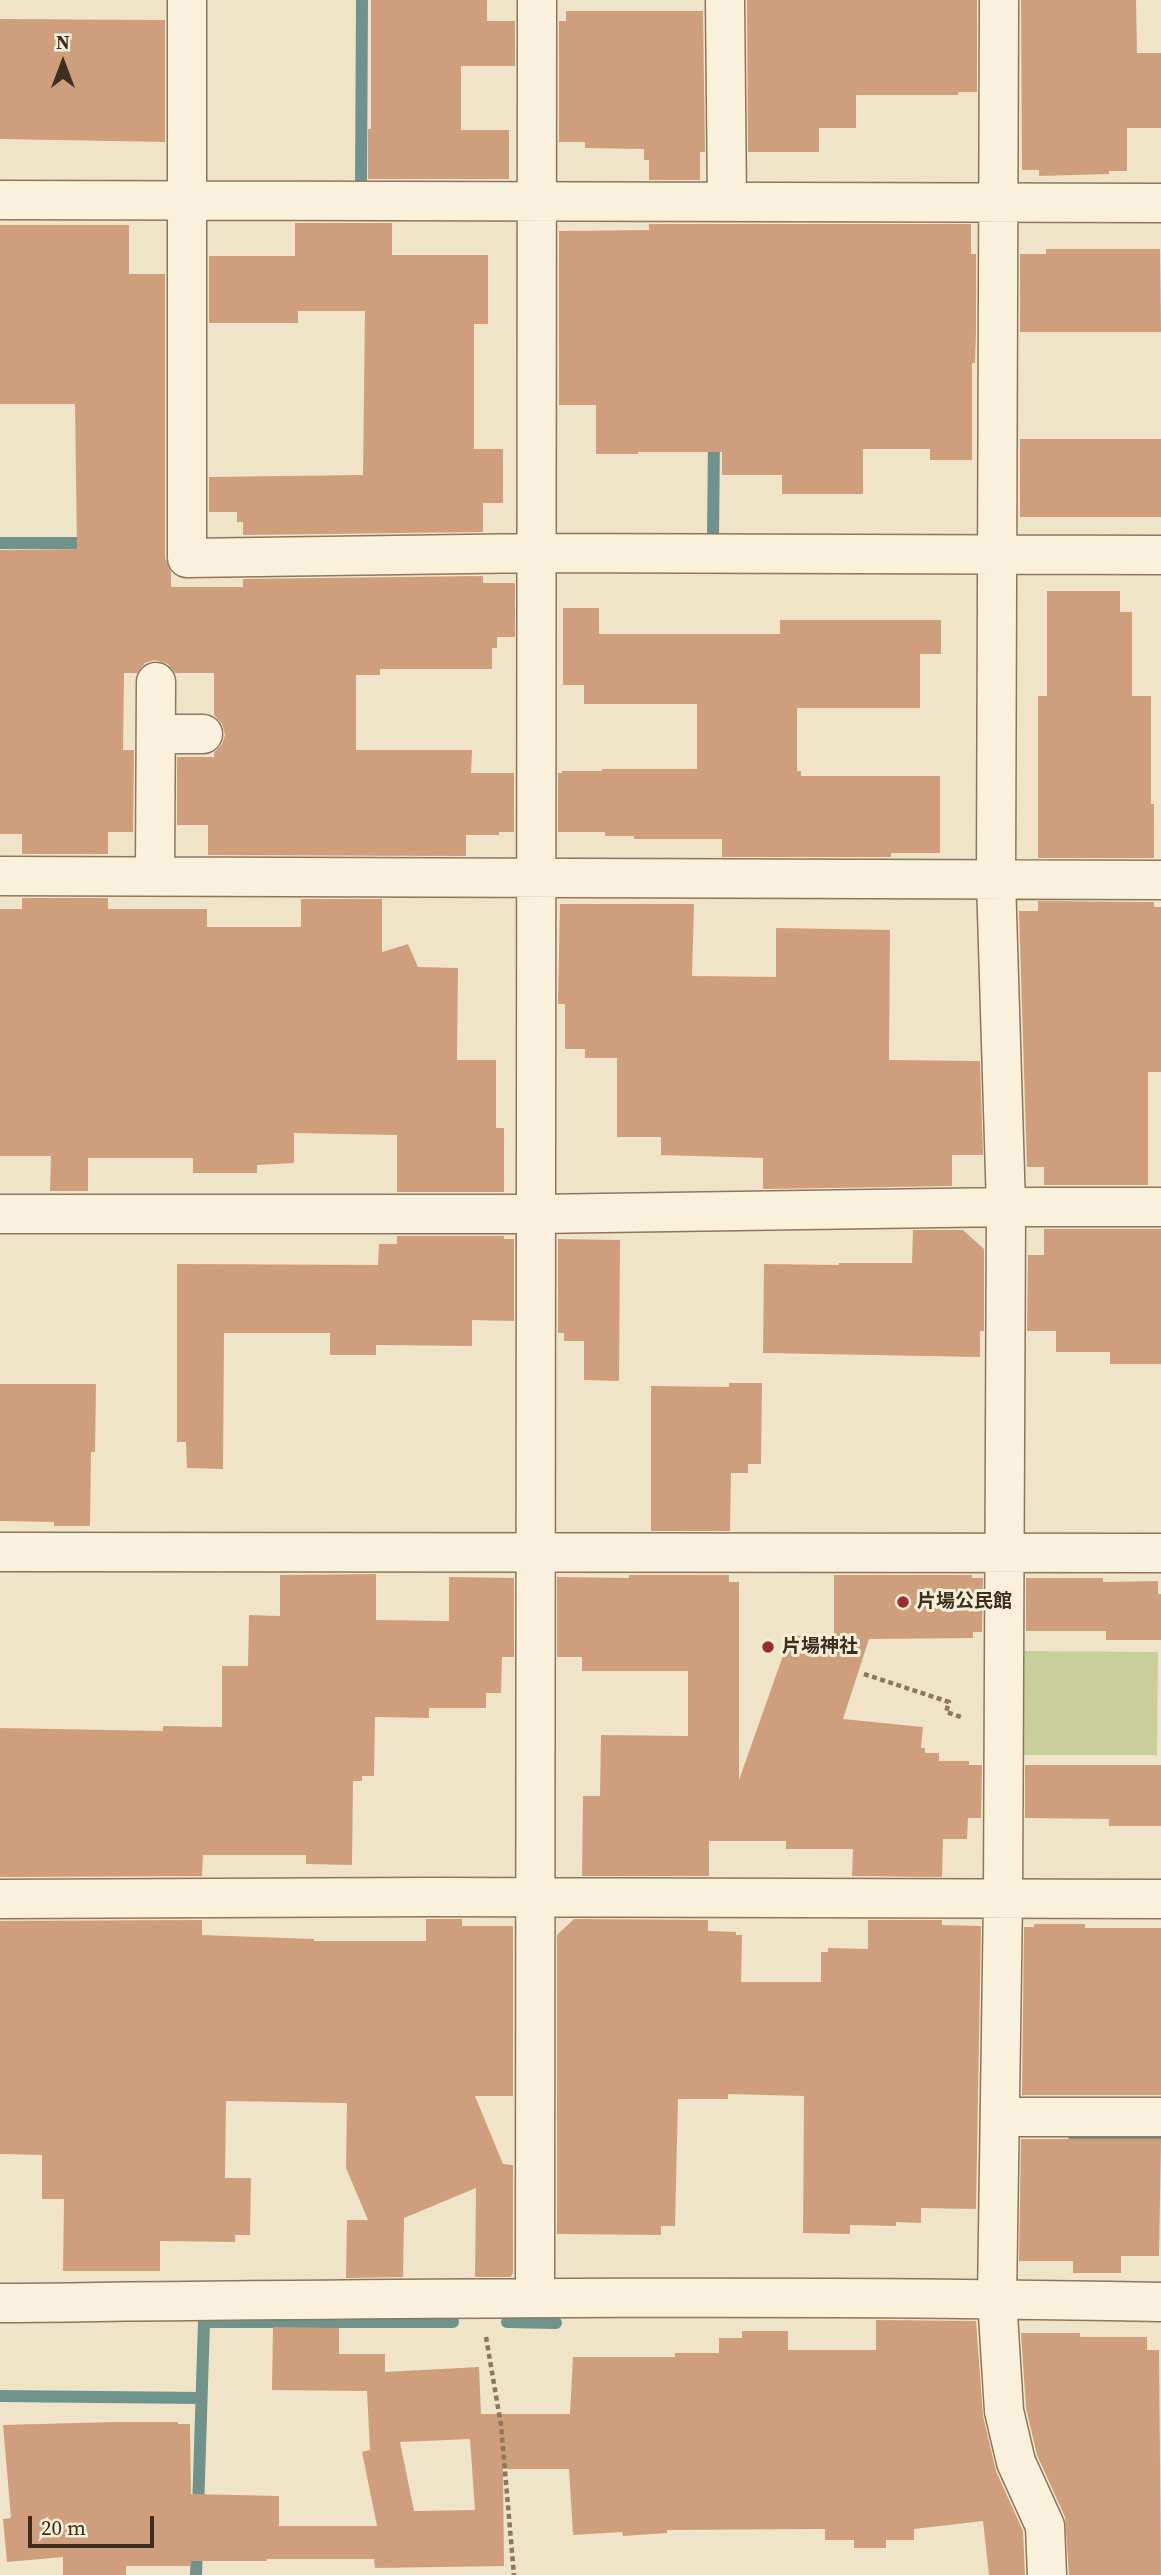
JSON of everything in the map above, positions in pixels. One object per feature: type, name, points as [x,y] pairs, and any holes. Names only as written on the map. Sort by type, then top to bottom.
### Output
[{"type":"street","points":[[187,0],[187,558],[537,553],[1161,555]]},
{"type":"street","points":[[535,2298],[537,0]]},
{"type":"street","points":[[726,0],[726,202]]},
{"type":"street","points":[[999,0],[996,880],[1006,1207],[1003,1899],[997,2299],[1004,2411],[1016,2462],[1045,2526],[1047,2575]]},
{"type":"street","points":[[0,200],[1161,204]]},
{"type":"street","points":[[155,876],[156,682]]},
{"type":"street","points":[[156,734],[203,734]]},
{"type":"street","points":[[0,876],[1161,880]]},
{"type":"street","points":[[0,1214],[537,1214],[1161,1207]]},
{"type":"street","points":[[0,1552],[1161,1553]]},
{"type":"street","points":[[0,1899],[1161,1899]]},
{"type":"street","points":[[1000,2117],[1161,2117]]},
{"type":"street","points":[[0,2303],[480,2298],[1161,2302]]},
{"type":"path","points":[[864,1674],[949,1702],[946,1712],[1003,1730]]},
{"type":"path","points":[[480,2298],[501,2425],[514,2575]]},
{"type":"green space","points":[[1023,1651],[1158,1652],[1157,1755],[1023,1755]]},
{"type":"building","points":[[371,0],[487,0],[487,21],[515,21],[515,66],[461,66],[461,130],[509,130],[509,179],[368,179],[368,129],[371,129]]},
{"type":"building","points":[[747,0],[977,0],[977,92],[958,92],[958,95],[856,95],[856,128],[819,128],[819,152],[748,152]]},
{"type":"building","points":[[1021,0],[1136,0],[1137,53],[1161,53],[1161,128],[1127,128],[1127,171],[1039,176],[1039,170],[1022,170]]},
{"type":"building","points":[[566,11],[703,11],[705,152],[700,152],[700,180],[649,180],[649,160],[644,160],[644,149],[585,148],[585,142],[559,142],[559,21],[566,21]]},
{"type":"building","points":[[0,19],[165,20],[165,142],[0,139]]},
{"type":"building","points":[[295,223],[392,223],[392,255],[488,255],[488,324],[474,324],[474,449],[503,449],[503,503],[483,503],[483,532],[243,535],[243,522],[237,522],[237,512],[209,512],[209,477],[363,475],[365,311],[298,311],[298,323],[209,323],[209,256],[295,256]]},
{"type":"building","points":[[649,224],[971,224],[971,254],[976,254],[972,460],[930,460],[930,449],[863,449],[863,494],[782,494],[782,475],[722,475],[722,452],[596,454],[596,405],[559,405],[559,231],[649,230]]},
{"type":"building","points":[[0,225],[129,225],[129,274],[165,274],[165,558],[171,572],[171,587],[243,587],[243,579],[483,576],[483,583],[515,583],[515,637],[497,637],[497,648],[492,648],[492,669],[380,669],[380,675],[356,675],[356,750],[472,750],[471,773],[514,773],[514,832],[466,835],[466,856],[208,855],[208,825],[177,825],[177,757],[214,757],[222,744],[225,735],[222,724],[214,715],[214,673],[175,673],[168,664],[155,660],[145,663],[137,673],[124,673],[123,750],[134,750],[133,832],[108,832],[108,854],[22,854],[22,834],[0,834],[0,550],[77,549],[75,404],[0,404]]},
{"type":"building","points":[[1046,249],[1160,249],[1161,332],[1020,332],[1020,254],[1046,254]]},
{"type":"building","points":[[1020,439],[1161,439],[1161,517],[1020,517]]},
{"type":"building","points":[[1047,591],[1120,591],[1120,612],[1132,612],[1132,696],[1151,696],[1154,858],[1038,858],[1038,696],[1047,696]]},
{"type":"building","points":[[563,608],[599,608],[599,634],[780,634],[780,620],[941,620],[941,654],[920,654],[920,708],[797,708],[797,771],[801,771],[801,776],[940,776],[940,853],[891,853],[891,857],[722,857],[722,839],[634,839],[634,836],[605,836],[605,832],[558,832],[558,773],[562,771],[697,769],[697,704],[584,704],[584,685],[563,685]]},
{"type":"building","points":[[22,898],[108,898],[108,909],[207,909],[207,927],[301,927],[301,899],[382,899],[382,952],[408,944],[418,967],[458,968],[457,1060],[496,1060],[496,1128],[504,1128],[504,1192],[397,1192],[397,1135],[294,1133],[294,1163],[257,1165],[257,1173],[193,1173],[193,1158],[88,1158],[88,1191],[50,1191],[51,1156],[0,1156],[0,909],[22,909]]},
{"type":"building","points":[[1038,901],[1154,902],[1154,907],[1161,907],[1161,1072],[1148,1072],[1148,1185],[1044,1185],[1044,1167],[1027,1167],[1019,911],[1038,911]]},
{"type":"building","points":[[560,904],[694,904],[692,976],[776,977],[776,928],[890,930],[889,1060],[980,1061],[983,1155],[952,1155],[952,1186],[763,1189],[763,1158],[661,1155],[661,1137],[617,1137],[617,1058],[585,1058],[585,1049],[565,1049],[565,1004],[558,1004]]},
{"type":"building","points":[[1044,1229],[1161,1229],[1161,1364],[1110,1364],[1110,1352],[1056,1352],[1056,1331],[1027,1331],[1028,1255],[1044,1255]]},
{"type":"building","points":[[913,1230],[963,1230],[984,1249],[984,1331],[980,1331],[980,1357],[763,1353],[764,1264],[912,1263]]},
{"type":"building","points":[[397,1236],[504,1236],[504,1239],[514,1239],[514,1321],[472,1320],[472,1346],[376,1345],[376,1355],[330,1355],[330,1333],[224,1333],[223,1469],[187,1468],[186,1442],[177,1442],[177,1264],[378,1265],[379,1244],[397,1244]]},
{"type":"building","points":[[558,1239],[620,1240],[619,1381],[584,1380],[584,1341],[564,1341],[564,1333],[558,1333]]},
{"type":"building","points":[[729,1383],[762,1383],[761,1464],[748,1464],[748,1473],[731,1473],[730,1531],[651,1531],[651,1386],[729,1387]]},
{"type":"building","points":[[0,1384],[96,1384],[95,1452],[91,1452],[90,1526],[0,1521]]},
{"type":"building","points":[[376,1574],[376,1620],[449,1621],[449,1577],[514,1578],[514,1657],[502,1657],[501,1693],[486,1693],[486,1708],[429,1708],[429,1718],[375,1717],[374,1776],[362,1776],[362,1781],[353,1781],[352,1865],[306,1864],[306,1855],[203,1855],[202,1876],[0,1877],[0,1728],[163,1731],[163,1726],[222,1727],[222,1666],[248,1666],[249,1615],[280,1616],[280,1575]]},
{"type":"building","points":[[629,1575],[729,1575],[729,1582],[739,1582],[739,1780],[791,1633],[834,1648],[834,1575],[972,1575],[972,1578],[983,1578],[982,1632],[973,1632],[973,1638],[869,1639],[843,1719],[923,1727],[921,1748],[925,1748],[925,1753],[939,1753],[939,1761],[969,1761],[969,1765],[982,1765],[981,1818],[968,1818],[967,1839],[943,1839],[942,1877],[852,1876],[853,1849],[786,1849],[786,1841],[709,1841],[709,1876],[582,1876],[583,1796],[600,1796],[601,1735],[688,1736],[688,1671],[582,1671],[582,1657],[557,1657],[557,1577],[629,1578]]},
{"type":"building","points":[[1026,1578],[1103,1578],[1103,1582],[1158,1581],[1158,1594],[1161,1594],[1161,1640],[1106,1640],[1106,1631],[1026,1631]]},
{"type":"building","points":[[1025,1765],[1161,1765],[1161,1826],[1109,1826],[1109,1819],[1025,1818]]},
{"type":"building","points":[[426,1919],[462,1919],[462,1926],[513,1926],[513,2096],[475,2096],[503,2164],[513,2165],[511,2277],[475,2277],[476,2188],[404,2218],[403,2277],[346,2278],[347,2220],[368,2220],[346,2168],[347,2103],[226,2101],[225,2178],[251,2178],[250,2235],[235,2235],[235,2242],[160,2241],[160,2271],[63,2271],[64,2199],[42,2199],[42,2155],[0,2154],[0,1921],[202,1920],[202,1935],[314,1941],[426,1941]]},
{"type":"building","points":[[574,1919],[708,1920],[708,1931],[736,1932],[736,1935],[742,1935],[741,1982],[821,1982],[821,1952],[828,1952],[828,1948],[868,1949],[868,1920],[942,1920],[942,1925],[981,1926],[976,2209],[921,2208],[921,2223],[896,2222],[896,2226],[850,2225],[850,2234],[803,2233],[804,2096],[728,2094],[728,2099],[678,2099],[675,2226],[661,2226],[661,2235],[557,2234],[557,1935]]},
{"type":"building","points":[[1034,1924],[1085,1924],[1085,1928],[1161,1928],[1161,2095],[1022,2095],[1024,1927],[1034,1927]]},
{"type":"building","points":[[1021,2139],[1161,2139],[1159,2256],[1121,2256],[1121,2273],[1073,2273],[1073,2261],[1019,2261]]},
{"type":"building","points":[[876,2320],[976,2321],[983,2416],[996,2471],[1023,2531],[1025,2575],[989,2575],[983,2521],[914,2529],[914,2540],[886,2540],[886,2548],[854,2548],[854,2540],[825,2540],[825,2529],[667,2530],[667,2533],[623,2536],[622,2532],[573,2535],[569,2469],[503,2469],[504,2566],[375,2568],[374,2559],[267,2559],[191,2561],[191,2566],[126,2566],[126,2575],[63,2575],[63,2557],[7,2562],[3,2519],[11,2518],[3,2425],[113,2422],[190,2424],[191,2494],[279,2496],[279,2526],[377,2526],[362,2452],[370,2450],[367,2391],[272,2390],[273,2327],[339,2328],[339,2354],[385,2354],[385,2372],[479,2367],[481,2414],[570,2414],[573,2357],[675,2357],[675,2353],[719,2353],[719,2338],[742,2338],[742,2331],[788,2331],[788,2350],[876,2350]],"holes":[[[470,2439],[475,2510],[414,2511],[400,2442]]]},
{"type":"building","points":[[1021,2333],[1080,2333],[1080,2337],[1147,2337],[1147,2350],[1159,2350],[1161,2575],[1069,2575],[1065,2517],[1037,2455],[1026,2408]]},
{"type":"waterway","points":[[353,188],[361,188],[362,0]]},
{"type":"waterway","points":[[702,539],[713,539],[714,435]]},
{"type":"waterway","points":[[0,543],[91,543]]},
{"type":"waterway","points":[[1074,2136],[1161,2137]]},
{"type":"waterway","points":[[198,2510],[204,2322],[453,2322]]},
{"type":"waterway","points":[[507,2322],[556,2323]]},
{"type":"waterway","points":[[0,2396],[201,2398]]},
{"type":"waterway","points":[[196,2575],[197,2546]]},
{"type":"place","name":"片場公民館","points":[[903,1602]]},
{"type":"place","name":"片場神社","points":[[768,1647]]}]
